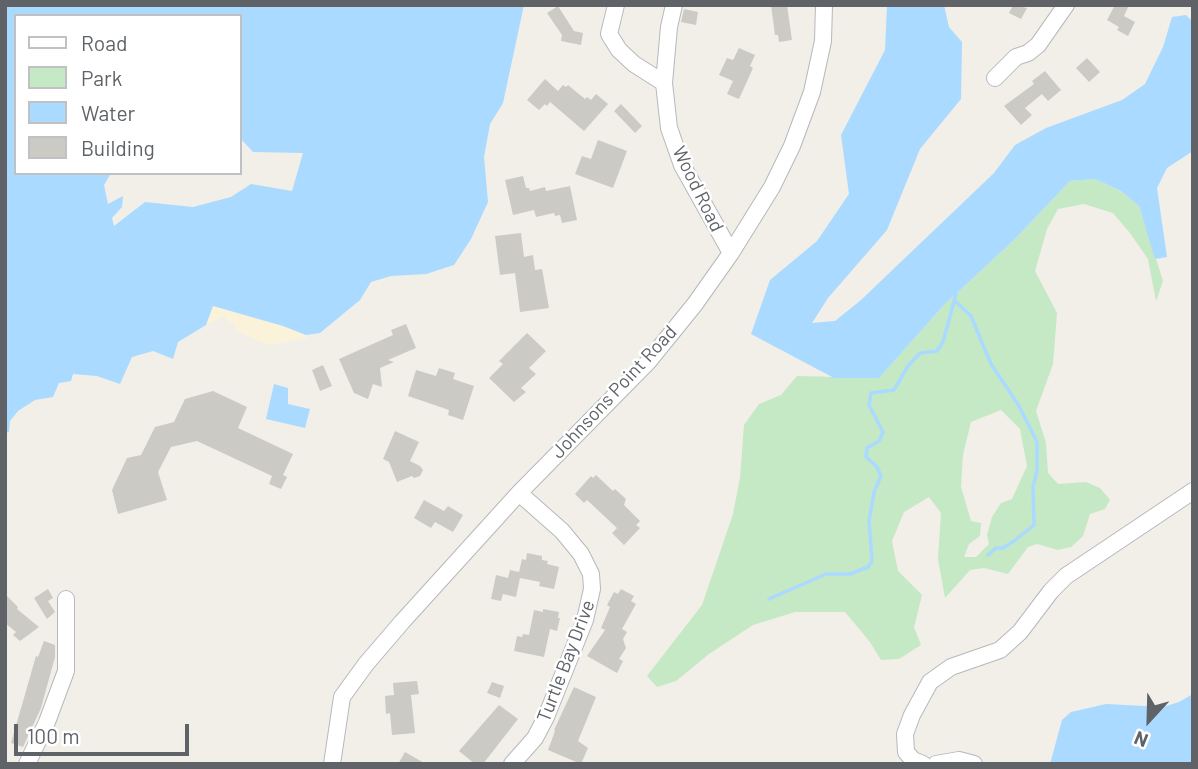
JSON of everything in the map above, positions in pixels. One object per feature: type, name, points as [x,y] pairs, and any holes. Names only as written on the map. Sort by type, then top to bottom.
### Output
[{"type":"street","points":[[616,5],[609,34],[619,50],[634,64],[664,83]]},
{"type":"street","name":"Wood Road","points":[[674,5],[669,27],[664,83],[669,128],[682,165],[731,253]]},
{"type":"street","name":"Johnsons Point Road","points":[[332,764],[342,697],[402,622],[519,493],[648,362],[695,304],[731,253],[772,187],[792,146],[812,92],[823,41],[824,5]]},
{"type":"street","points":[[995,78],[1016,57],[1028,53],[1038,45],[1066,5]]},
{"type":"street","points":[[923,764],[913,760],[906,752],[905,734],[930,682],[951,667],[1000,650],[1020,632],[1066,576],[1193,491]]},
{"type":"street","name":"Turtle Bay Drive","points":[[512,764],[535,738],[546,717],[585,620],[592,589],[591,574],[575,547],[562,531],[519,493]]},
{"type":"street","points":[[27,764],[47,722],[66,671],[66,599]]},
{"type":"street","points":[[936,764],[959,760],[974,764]]},
{"type":"green space","points":[[1095,179],[1121,191],[1139,206],[1163,281],[1156,301],[1148,259],[1113,213],[1084,204],[1058,209],[1047,229],[1035,271],[1057,313],[1053,364],[1036,411],[1046,443],[1048,473],[1058,484],[1086,482],[1100,488],[1110,500],[1105,509],[1090,514],[1083,536],[1071,547],[1058,550],[1037,544],[1028,547],[1008,574],[984,568],[970,570],[945,598],[938,559],[941,513],[929,497],[904,512],[892,541],[898,571],[922,595],[914,627],[921,645],[899,659],[881,660],[845,612],[795,612],[753,625],[709,654],[676,681],[657,687],[647,676],[702,605],[733,514],[740,478],[744,425],[759,404],[781,395],[797,376],[879,378],[944,305],[1015,239],[1070,181]],"holes":[[[1001,410],[1020,429],[1027,466],[1012,499],[1001,503],[992,517],[987,535],[989,544],[976,557],[964,557],[969,544],[980,536],[981,523],[971,521],[961,487],[963,455],[971,422]]]},
{"type":"sand","points":[[213,306],[283,326],[306,335],[307,338],[268,345],[237,331],[234,323],[224,316],[206,325]]},
{"type":"water","points":[[5,5],[524,5],[503,103],[490,124],[484,157],[488,202],[471,239],[454,265],[426,274],[391,276],[371,282],[360,300],[320,333],[306,335],[213,306],[206,325],[178,342],[173,359],[153,351],[132,357],[120,384],[97,376],[73,374],[71,381],[59,383],[53,397],[35,400],[18,411],[10,421],[9,432],[5,433]]},
{"type":"water","points":[[887,5],[944,5],[949,27],[962,42],[961,99],[920,149],[887,230],[828,298],[812,323],[835,321],[861,300],[994,173],[1015,145],[1046,128],[1122,100],[1145,84],[1163,47],[1172,17],[1186,15],[1193,22],[1193,151],[1167,168],[1157,188],[1167,257],[1155,259],[1139,206],[1121,191],[1095,179],[1070,181],[1015,239],[944,305],[879,378],[834,378],[751,334],[770,280],[817,241],[849,194],[841,135],[885,50]]},
{"type":"water","points":[[274,384],[288,388],[288,404],[310,409],[305,428],[266,419]]},
{"type":"water","points":[[1193,694],[1193,764],[1050,764],[1062,720],[1071,712],[1106,704],[1163,707]]},
{"type":"building","points":[[771,5],[787,5],[792,40],[779,42],[778,35],[775,35]]},
{"type":"building","points":[[1013,5],[1027,8],[1021,19],[1009,13]]},
{"type":"building","points":[[1115,5],[1129,5],[1124,16],[1135,22],[1128,36],[1107,20]]},
{"type":"building","points":[[558,6],[574,31],[583,33],[581,45],[561,41],[562,35],[547,13]]},
{"type":"building","points":[[684,9],[698,12],[696,25],[681,22]]},
{"type":"building","points":[[739,48],[755,55],[750,66],[753,68],[739,99],[727,94],[733,81],[719,75],[727,58],[733,60]]},
{"type":"building","points":[[1087,58],[1100,72],[1089,82],[1076,68]]},
{"type":"building","points":[[1045,71],[1061,90],[1048,101],[1042,94],[1025,108],[1032,115],[1021,125],[1004,106],[1034,84],[1032,81]]},
{"type":"building","points":[[545,79],[558,91],[563,85],[568,85],[585,99],[587,97],[591,100],[596,94],[608,104],[584,131],[550,102],[539,110],[527,100]]},
{"type":"building","points":[[621,104],[642,126],[635,133],[614,111]]},
{"type":"building","points":[[598,140],[627,151],[613,188],[575,174],[582,156],[591,159]]},
{"type":"building","points":[[523,176],[526,188],[530,191],[545,187],[546,191],[570,186],[577,220],[562,223],[560,215],[555,216],[554,213],[536,217],[534,210],[513,215],[505,180]]},
{"type":"building","points":[[521,233],[524,257],[533,255],[535,270],[542,269],[549,308],[520,312],[515,273],[500,275],[495,236]]},
{"type":"building","points":[[406,324],[416,348],[388,360],[394,362],[380,368],[382,387],[373,384],[368,399],[354,393],[339,359],[393,335],[391,330]]},
{"type":"building","points":[[527,333],[546,351],[529,368],[536,374],[521,388],[526,392],[514,402],[489,378],[503,364],[499,361]]},
{"type":"building","points":[[323,365],[332,386],[320,391],[312,370]]},
{"type":"building","points":[[439,368],[455,373],[453,379],[474,386],[463,420],[448,415],[449,410],[408,396],[416,370],[436,376]]},
{"type":"building","points":[[213,391],[247,407],[238,428],[293,454],[283,475],[287,477],[281,489],[269,484],[272,476],[197,441],[171,447],[158,472],[167,500],[118,514],[112,490],[127,458],[141,455],[155,427],[174,422],[185,399]]},
{"type":"building","points":[[395,431],[419,442],[410,461],[423,470],[420,476],[397,482],[389,462],[383,459]]},
{"type":"building","points":[[596,475],[626,499],[624,505],[640,521],[636,525],[640,528],[624,545],[612,533],[617,528],[587,500],[584,503],[575,494],[591,476],[593,478]]},
{"type":"building","points":[[424,500],[444,511],[448,506],[463,515],[453,532],[435,522],[431,528],[414,518]]},
{"type":"building","points":[[527,553],[542,556],[542,560],[548,561],[547,564],[559,567],[554,589],[539,586],[540,582],[520,578],[516,597],[503,594],[501,601],[491,599],[496,575],[508,578],[510,570],[519,572],[522,559],[526,560]]},
{"type":"building","points":[[48,589],[53,598],[48,601],[55,612],[47,619],[34,598]]},
{"type":"building","points":[[621,589],[634,596],[631,601],[636,604],[622,629],[627,632],[623,639],[626,648],[619,659],[623,661],[617,673],[587,656],[605,630],[601,628],[610,607],[607,605],[614,592],[618,594]]},
{"type":"building","points":[[5,594],[17,609],[39,627],[20,641],[13,635],[16,632],[5,623]]},
{"type":"building","points":[[543,609],[559,612],[560,618],[557,631],[550,629],[544,657],[514,651],[517,636],[529,635],[534,610],[543,612]]},
{"type":"building","points":[[44,641],[55,645],[55,657],[41,708],[23,747],[11,743],[36,656],[38,657]]},
{"type":"building","points":[[417,681],[419,694],[411,695],[415,733],[392,735],[390,713],[386,714],[385,696],[394,695],[393,683]]},
{"type":"building","points":[[492,682],[504,686],[500,698],[487,693]]},
{"type":"building","points":[[574,687],[596,697],[578,741],[588,748],[581,764],[548,750]]},
{"type":"building","points":[[499,705],[518,719],[483,764],[475,764],[459,751]]},
{"type":"building","points":[[405,752],[426,764],[398,764]]},
{"type":"waterway","points":[[769,599],[826,574],[850,574],[868,567],[872,561],[869,521],[874,492],[881,476],[877,467],[866,457],[867,448],[879,441],[883,432],[869,405],[871,393],[894,390],[908,366],[920,353],[937,351],[943,342],[956,294]]},
{"type":"waterway","points":[[956,302],[971,316],[991,364],[1019,406],[1037,442],[1037,471],[1033,487],[1034,525],[1014,541],[1003,548],[996,548],[988,555]]}]
